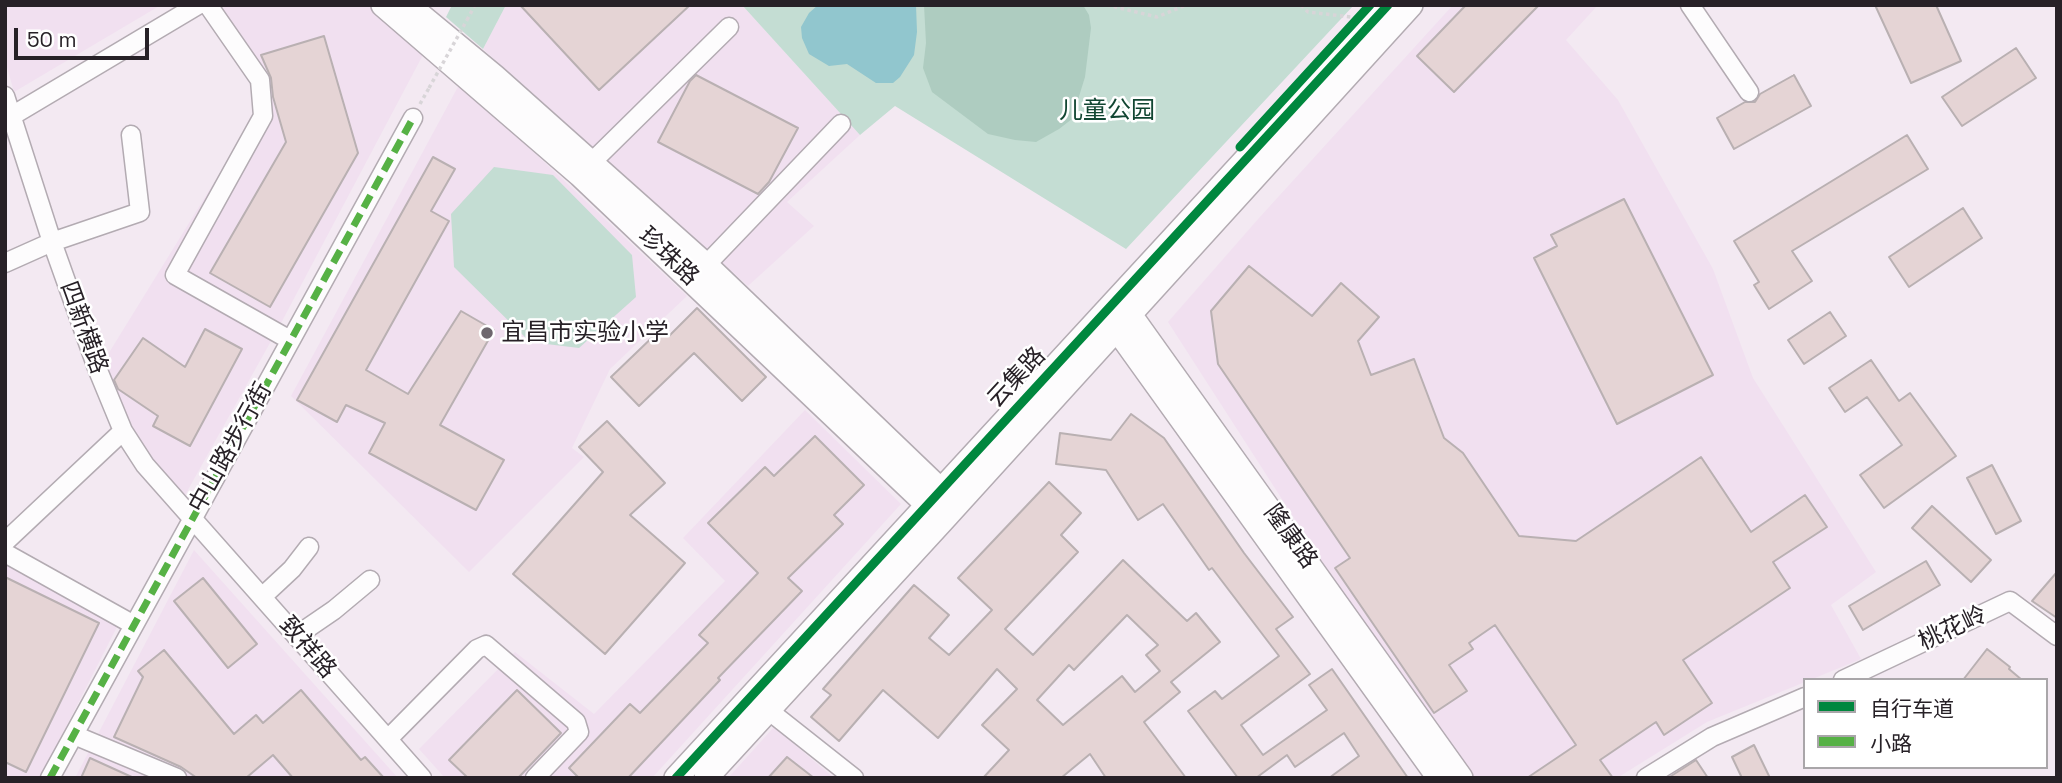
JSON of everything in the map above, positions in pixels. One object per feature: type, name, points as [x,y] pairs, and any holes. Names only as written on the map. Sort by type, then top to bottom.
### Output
[{"type":"main road","name":"珍珠路","points":[[383,5],[580,174],[942,505]]},
{"type":"main road","name":"珍珠路","points":[[408,5],[495,76],[706,265],[942,505]]},
{"type":"main road","name":"云集路","points":[[706,778],[768,710],[942,505],[1117,312],[1388,5]]},
{"type":"main road","name":"云集路","points":[[1117,312],[1411,5]]},
{"type":"main road","name":"隆康路","points":[[1117,312],[1439,778]]},
{"type":"main road","name":"隆康路","points":[[1117,312],[1461,778]]},
{"type":"main road","name":"云集路","points":[[676,778],[942,505]]},
{"type":"street","points":[[8,119],[198,5]]},
{"type":"street","points":[[208,5],[260,80],[263,116],[175,275],[290,340]]},
{"type":"street","points":[[1690,5],[1749,92]]},
{"type":"street","points":[[592,162],[729,27]]},
{"type":"street","name":"四新横路","points":[[5,96],[8,119],[97,368],[123,431],[145,466],[192,519]]},
{"type":"street","name":"中山路步行街","points":[[50,778],[413,118]]},
{"type":"street","points":[[706,265],[841,124]]},
{"type":"street","points":[[5,263],[52,242],[140,212],[131,135]]},
{"type":"street","points":[[5,542],[123,431]]},
{"type":"street","name":"致祥路","points":[[192,519],[422,778]]},
{"type":"street","points":[[262,597],[292,569],[309,547]]},
{"type":"street","points":[[5,553],[134,625]]},
{"type":"street","points":[[296,636],[334,610],[370,580]]},
{"type":"street","name":"桃花岭","points":[[1847,678],[2010,601],[2057,636]]},
{"type":"street","points":[[388,739],[477,649],[486,645],[576,722],[579,732],[535,778]]},
{"type":"street","points":[[1646,778],[1712,737],[1803,697]]},
{"type":"street","points":[[768,710],[854,778]]},
{"type":"street","points":[[74,734],[177,778]]},
{"type":"path","points":[[429,88],[475,5]]},
{"type":"path","points":[[1107,5],[1157,17],[1186,5]]},
{"type":"path","points":[[1301,5],[1308,12],[1361,15]]},
{"type":"path","points":[[1349,28],[1361,15]]},
{"type":"shaded area","points":[[5,5],[161,5],[14,92],[5,60]]},
{"type":"shaded area","points":[[228,5],[371,5],[425,51],[280,325],[184,497],[128,430],[102,364],[255,116],[253,82],[223,8]]},
{"type":"shaded area","points":[[506,5],[742,5],[860,135],[787,202],[814,226],[748,286],[483,49]]},
{"type":"shaded area","points":[[1453,5],[1598,5],[1566,40],[1618,100],[1713,269],[1753,378],[1876,572],[1831,605],[1861,659],[1815,678],[1803,678],[1803,683],[1707,722],[1617,778],[1473,778],[1363,625],[1168,322]]},
{"type":"shaded area","name":"宜昌市实验小学","points":[[460,83],[687,296],[610,369],[572,448],[584,457],[469,572],[291,396]]},
{"type":"shaded area","points":[[805,410],[901,504],[652,778],[445,778],[419,749],[515,652],[594,714],[725,581],[683,538]]},
{"type":"shaded area","points":[[194,550],[398,778],[75,778]]},
{"type":"shaded area","points":[[5,560],[119,623],[40,778],[5,778]]},
{"type":"shaded area","points":[[774,727],[834,778],[728,778]]},
{"type":"green space","points":[[452,5],[506,5],[483,49],[446,17]]},
{"type":"green space","name":"儿童公园","points":[[742,5],[1354,5],[1126,249],[895,106],[860,135]]},
{"type":"green space","points":[[924,5],[1083,5],[1089,15],[1091,28],[1085,77],[1072,119],[1036,142],[1015,140],[988,134],[932,92],[923,68],[926,43]]},
{"type":"green space","points":[[494,167],[553,175],[632,255],[636,297],[579,348],[530,342],[454,267],[451,214]]},
{"type":"water","points":[[818,5],[916,5],[914,55],[900,77],[893,83],[876,83],[847,64],[829,66],[809,54],[802,38],[801,27],[809,13]]},
{"type":"building","points":[[520,5],[690,5],[599,90]]},
{"type":"building","points":[[1466,5],[1539,5],[1454,92],[1417,56]]},
{"type":"building","points":[[1875,5],[1936,5],[1961,61],[1911,83]]},
{"type":"building","points":[[324,36],[358,153],[270,307],[210,273],[286,142],[273,97],[271,78],[261,55]]},
{"type":"building","points":[[2016,48],[2036,78],[1962,126],[1942,97]]},
{"type":"building","points":[[696,75],[798,128],[769,182],[758,194],[658,142],[690,81]]},
{"type":"building","points":[[1794,75],[1811,106],[1734,149],[1717,118],[1745,102],[1755,102],[1760,94]]},
{"type":"building","points":[[1907,135],[1928,169],[1792,251],[1812,281],[1769,309],[1754,285],[1759,282],[1734,241]]},
{"type":"building","points":[[433,157],[455,169],[431,211],[449,221],[366,370],[408,394],[461,311],[494,330],[440,425],[504,460],[476,510],[369,453],[385,423],[346,405],[337,422],[297,400]]},
{"type":"building","points":[[1624,199],[1713,375],[1617,424],[1534,258],[1557,246],[1551,235]]},
{"type":"building","points":[[1963,208],[1982,238],[1909,287],[1889,257]]},
{"type":"building","points":[[1249,266],[1312,316],[1341,283],[1379,317],[1358,341],[1371,375],[1414,359],[1444,438],[1463,453],[1519,536],[1576,541],[1701,457],[1751,532],[1805,495],[1827,527],[1773,562],[1790,588],[1683,660],[1712,703],[1664,735],[1656,722],[1600,760],[1613,778],[1527,778],[1576,745],[1495,625],[1469,643],[1473,649],[1449,665],[1467,691],[1434,713],[1335,568],[1350,558],[1218,364],[1211,311]]},
{"type":"building","points":[[697,308],[766,377],[742,401],[694,353],[639,406],[611,377],[662,328],[669,336]]},
{"type":"building","points":[[1830,312],[1846,336],[1804,364],[1788,340]]},
{"type":"building","points":[[205,329],[242,349],[190,446],[153,426],[158,416],[118,389],[114,380],[143,338],[185,367]]},
{"type":"building","points":[[1871,360],[1899,401],[1910,393],[1956,456],[1884,508],[1860,475],[1902,445],[1867,397],[1845,412],[1829,388]]},
{"type":"building","points":[[1131,414],[1164,438],[1244,553],[1293,617],[1276,629],[1310,674],[1241,725],[1263,755],[1327,710],[1309,685],[1332,669],[1408,778],[1329,778],[1359,756],[1344,733],[1295,767],[1287,755],[1256,778],[1238,778],[1188,711],[1215,691],[1222,699],[1279,656],[1212,568],[1209,570],[1163,504],[1138,520],[1106,470],[1056,464],[1060,433],[1111,440]]},
{"type":"building","points":[[607,421],[665,483],[630,515],[685,563],[605,654],[513,574],[603,472],[579,447]]},
{"type":"building","points":[[815,436],[864,485],[834,515],[843,524],[788,578],[802,591],[718,678],[720,680],[628,778],[579,778],[569,768],[630,704],[640,713],[708,643],[699,635],[758,573],[708,523],[765,467],[774,476]]},
{"type":"building","points":[[1992,465],[2021,521],[1996,534],[1967,478]]},
{"type":"building","points":[[1049,482],[1081,513],[1061,535],[1078,552],[1005,629],[1033,655],[1123,560],[1187,621],[1196,613],[1220,642],[1171,682],[1180,692],[1144,722],[1186,778],[1106,778],[1090,754],[1061,778],[983,778],[1009,750],[982,725],[1017,689],[997,669],[938,738],[883,690],[839,741],[811,717],[831,695],[823,689],[914,585],[949,615],[929,638],[949,655],[992,610],[958,578]],"holes":[[[1127,615],[1158,645],[1146,655],[1160,671],[1135,692],[1122,676],[1063,725],[1037,700],[1069,665],[1074,670]]]},
{"type":"building","points":[[1932,506],[1991,560],[1971,582],[1912,528]]},
{"type":"building","points":[[1926,561],[1940,585],[1863,630],[1849,606]]},
{"type":"building","points":[[2057,572],[2057,618],[2032,601]]},
{"type":"building","points":[[5,577],[99,623],[26,772],[5,762]]},
{"type":"building","points":[[203,578],[257,644],[228,668],[174,601]]},
{"type":"building","points":[[1987,649],[2020,678],[1965,678]]},
{"type":"building","points":[[164,650],[234,734],[256,715],[263,723],[301,690],[361,760],[365,757],[384,778],[293,778],[273,755],[246,778],[197,778],[181,767],[114,737],[143,677],[138,671]]},
{"type":"building","points":[[517,690],[561,733],[518,778],[468,778],[449,760]]},
{"type":"building","points":[[1754,745],[1770,778],[1742,778],[1732,757]]},
{"type":"building","points":[[787,757],[814,778],[768,778]]},
{"type":"building","points":[[90,758],[134,778],[81,778]]},
{"type":"building","points":[[1696,760],[1708,778],[1668,778]]},
{"type":"marked path","points":[[50,778],[413,118]]},
{"type":"cycle path","points":[[1240,147],[1370,5]]},
{"type":"cycle path","points":[[676,778],[1388,5]]},
{"type":"place","name":"宜昌市实验小学","points":[[487,333]]}]
